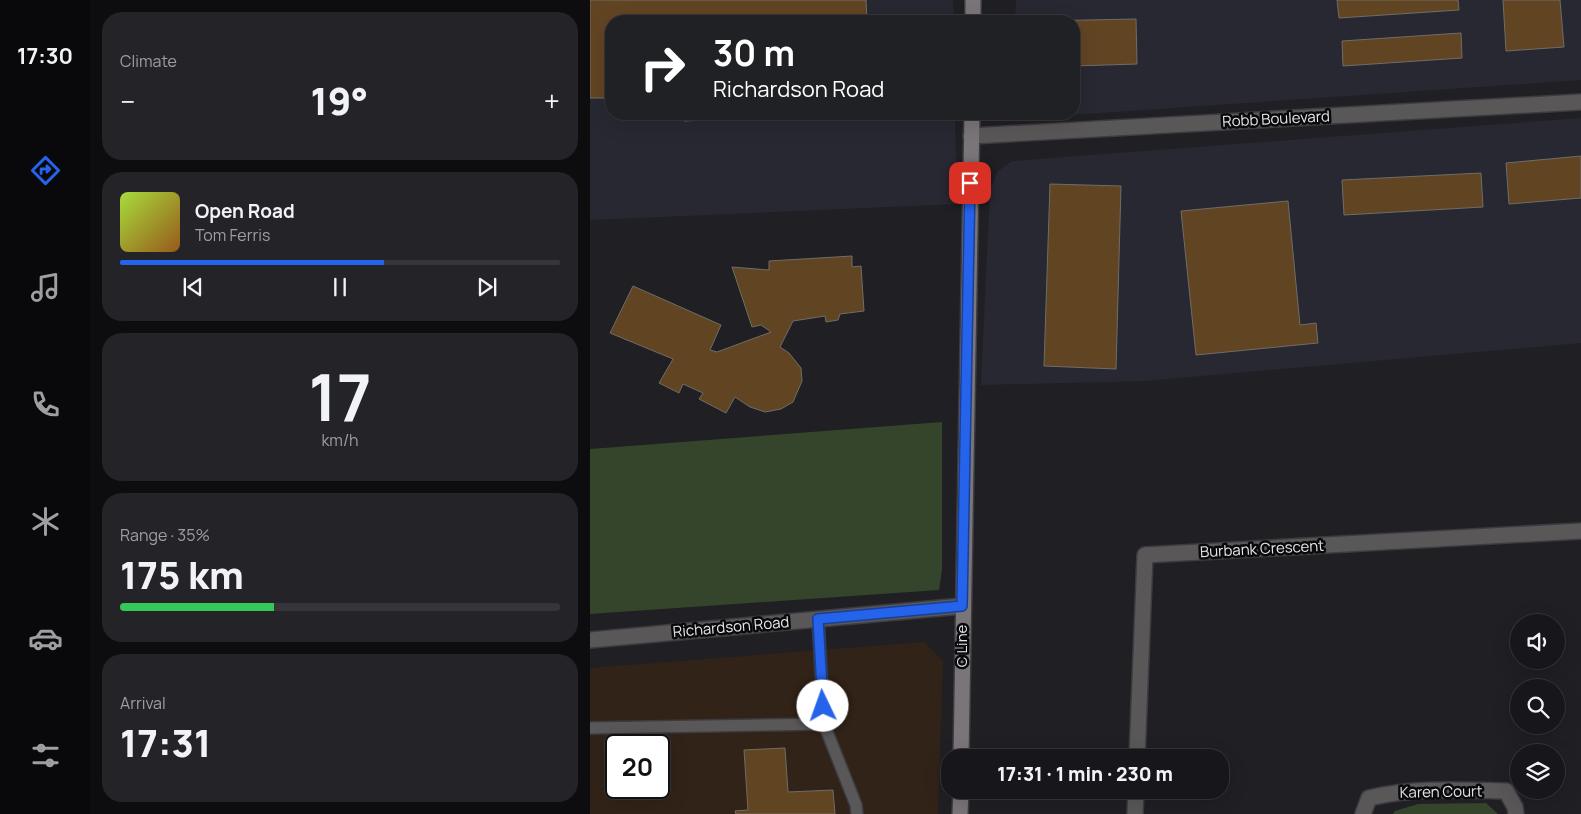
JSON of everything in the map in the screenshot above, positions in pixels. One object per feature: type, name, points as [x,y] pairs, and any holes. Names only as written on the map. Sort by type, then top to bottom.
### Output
[{"type":"street","points":[[973,0],[973,15]]},
{"type":"street","name":"Robb Boulevard","points":[[971,136],[1581,102]]},
{"type":"street","name":"C Line","points":[[961,749],[972,120]]},
{"type":"street","name":"Burbank Crescent","points":[[1137,749],[1145,555],[1581,531]]},
{"type":"street","name":"Richardson Road","points":[[590,640],[962,606]]},
{"type":"street","name":"Karen Court","points":[[1363,814],[1368,798],[1391,793],[1439,790],[1506,791],[1515,807],[1516,814]]},
{"type":"street","points":[[960,814],[961,799]]},
{"type":"street","points":[[1135,814],[1136,799]]},
{"type":"lane","points":[[818,619],[824,724],[856,804],[857,814]]},
{"type":"lane","points":[[590,728],[824,724]]},
{"type":"shaded area","points":[[590,0],[953,0],[954,15],[605,15],[605,120],[955,120],[957,204],[590,220]]},
{"type":"shaded area","points":[[1016,0],[1581,0],[1581,80],[1080,114],[1080,15],[1015,15]]},
{"type":"shaded area","points":[[1581,118],[1581,343],[1144,381],[981,385],[990,189],[998,171],[1012,161]]},
{"type":"shaded area","points":[[924,642],[943,661],[938,814],[590,814],[590,668]]},
{"type":"green space","points":[[942,422],[942,570],[939,590],[590,614],[590,449]]},
{"type":"green space","points":[[1486,803],[1498,814],[1393,814],[1395,811],[1418,804]]},
{"type":"building","points":[[590,0],[866,0],[867,15],[605,15],[605,98],[590,98]]},
{"type":"building","points":[[1337,0],[1458,0],[1459,10],[1339,18]]},
{"type":"building","points":[[1503,0],[1560,0],[1564,47],[1506,51]]},
{"type":"building","points":[[1136,19],[1137,64],[1080,66],[1080,20]]},
{"type":"building","points":[[1461,33],[1462,58],[1343,66],[1342,41]]},
{"type":"building","points":[[1581,156],[1581,198],[1509,204],[1506,163]]},
{"type":"building","points":[[1481,173],[1483,207],[1344,215],[1342,180]]},
{"type":"building","points":[[1050,184],[1121,186],[1116,369],[1044,366]]},
{"type":"building","points":[[1288,201],[1300,325],[1316,323],[1318,343],[1196,355],[1181,211]]},
{"type":"building","points":[[852,256],[852,267],[861,266],[864,311],[840,314],[838,320],[826,322],[825,316],[793,321],[780,347],[789,353],[801,368],[802,381],[793,402],[781,409],[765,412],[750,407],[735,397],[726,413],[699,399],[703,393],[683,384],[679,393],[659,383],[673,359],[610,333],[633,286],[721,325],[710,350],[717,352],[771,332],[761,325],[752,327],[732,267],[769,270],[769,261]]},
{"type":"building","points":[[785,748],[788,792],[833,790],[835,814],[736,814],[735,811],[748,810],[744,750]]},
{"type":"route","points":[[823,706],[818,619],[962,606],[970,183]]}]
